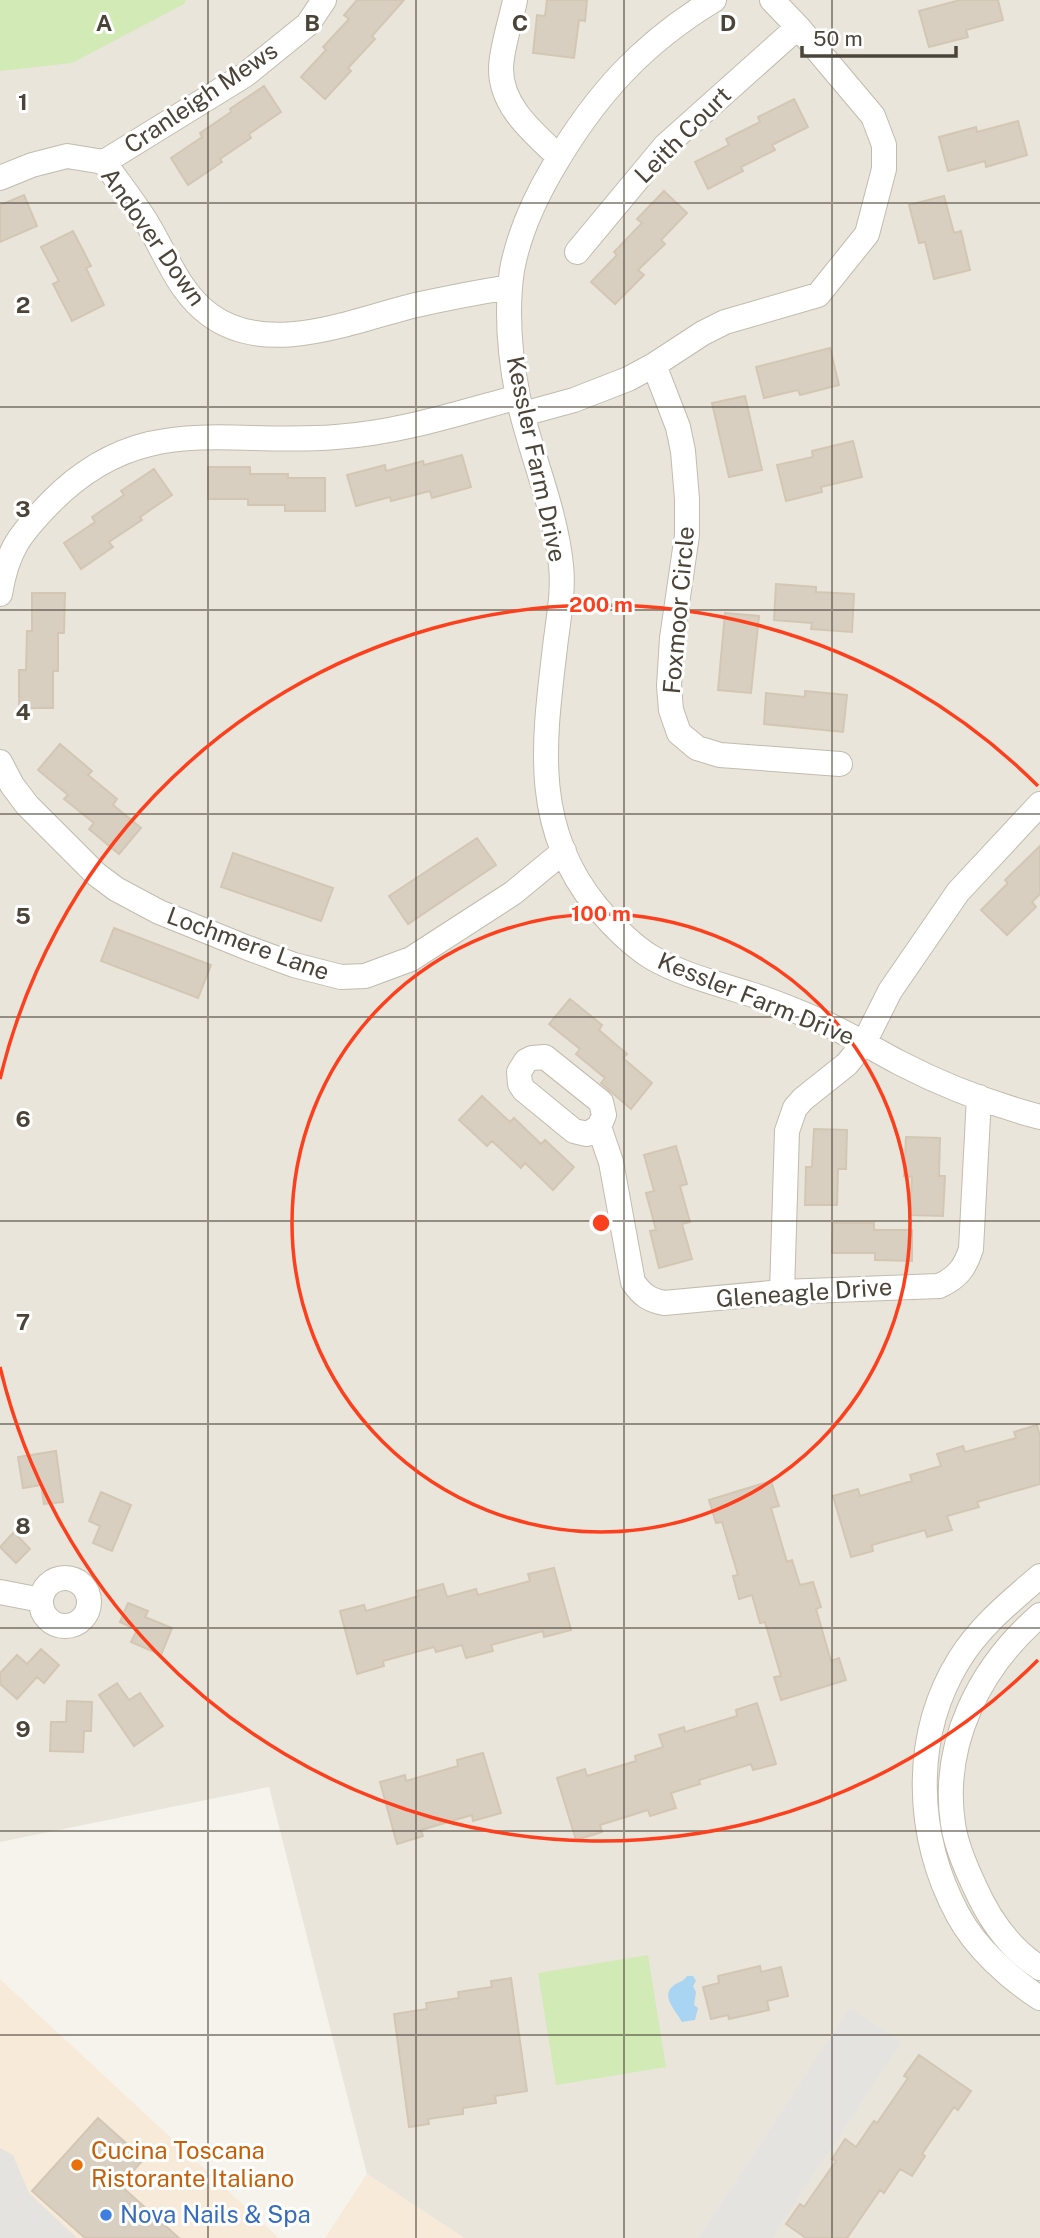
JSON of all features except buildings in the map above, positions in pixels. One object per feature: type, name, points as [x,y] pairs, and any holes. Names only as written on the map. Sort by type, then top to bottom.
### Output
[{"type":"street","name":"Cranleigh Mews","points":[[104,162],[245,75],[308,24],[324,0]]},
{"type":"street","points":[[515,0],[501,69],[504,92],[516,113],[559,157]]},
{"type":"street","name":"Kessler Farm Drive","points":[[714,0],[653,43],[617,76],[586,114],[536,198],[518,243],[510,287],[510,322],[521,406],[548,503],[561,566],[560,610],[545,738],[546,790],[554,829],[582,887],[593,903],[629,940],[650,956],[694,976],[794,1010],[940,1083],[1040,1117]]},
{"type":"street","points":[[0,594],[12,548],[26,528],[60,493],[79,478],[100,464],[145,444],[193,436],[337,437],[604,390],[654,365],[725,322],[818,296],[867,234],[884,170],[884,145],[873,116],[867,108],[772,0]]},
{"type":"street","name":"Leith Court","points":[[577,252],[665,146],[798,27]]},
{"type":"street","name":"Andover Down","points":[[0,178],[32,165],[67,156],[104,162],[147,223],[185,289],[209,315],[234,327],[261,334],[287,335],[317,331],[414,305],[510,287]]},
{"type":"street","name":"Foxmoor Circle","points":[[654,365],[678,427],[687,499],[687,535],[672,638],[669,686],[671,710],[679,733],[697,748],[720,755],[840,764]]},
{"type":"street","name":"Lochmere Lane","points":[[0,762],[27,805],[96,874],[116,889],[159,912],[248,948],[294,965],[341,977],[365,976],[411,959],[513,893],[564,851]]},
{"type":"street","points":[[782,1292],[787,1132],[790,1120],[803,1099],[847,1063],[863,1043],[890,991],[958,892],[1040,804]]},
{"type":"street","name":"Gleneagle Drive","points":[[599,1127],[611,1162],[634,1282],[640,1293],[650,1300],[664,1304],[782,1292],[939,1286],[960,1272],[971,1249],[979,1097]]},
{"type":"street","points":[[1040,1576],[987,1623],[958,1662],[946,1684],[930,1730],[924,1778],[933,1850],[939,1873],[959,1918],[1013,1980],[1040,1998]]},
{"type":"street","points":[[0,1592],[41,1600]]},
{"type":"street","points":[[1040,1615],[1000,1655],[974,1695],[965,1718],[954,1764],[952,1788],[953,1824],[962,1859],[981,1903],[1009,1941],[1027,1960],[1040,1968]]},
{"type":"shaded area","points":[[0,0],[1040,0],[1040,2238],[464,2238],[367,2174],[269,1787],[0,1842]]},
{"type":"shaded area","points":[[0,1979],[279,2238],[0,2238]]},
{"type":"shaded area","points":[[850,2008],[902,2042],[772,2238],[698,2238]]},
{"type":"shaded area","points":[[0,2148],[13,2155],[29,2193],[77,2238],[0,2238]]},
{"type":"shaded area","points":[[367,2174],[464,2238],[325,2238]]},
{"type":"green space","points":[[0,0],[186,0],[184,4],[72,63],[0,71]]},
{"type":"green space","points":[[648,1955],[666,2067],[556,2085],[538,1973]]},
{"type":"water","points":[[687,1976],[693,1976],[696,1981],[693,1986],[696,1992],[694,2005],[698,2008],[695,2020],[682,2022],[668,1994],[673,1986]]},
{"type":"place","name":"Cucina Toscana Ristorante Italiano","points":[[77,2165]]},
{"type":"place","name":"Nova Nails & Spa","points":[[106,2215]]}]
